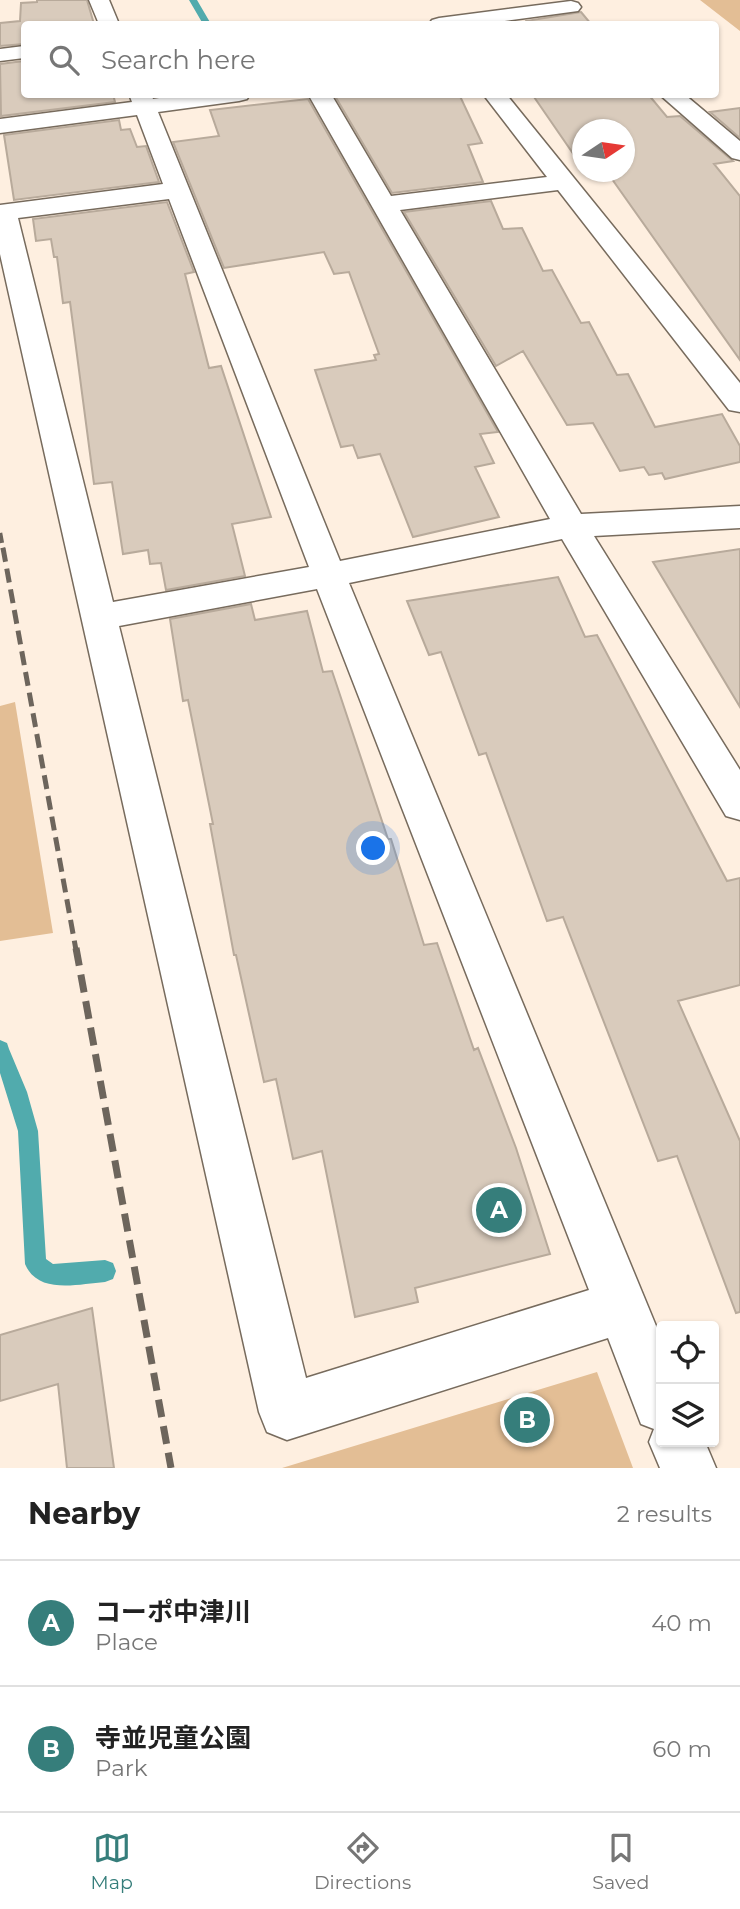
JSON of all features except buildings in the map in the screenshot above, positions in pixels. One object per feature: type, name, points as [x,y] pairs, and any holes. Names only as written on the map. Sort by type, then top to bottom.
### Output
[{"type":"street","points":[[99,0],[108,21]]},
{"type":"street","points":[[457,21],[568,3],[590,20]]},
{"type":"street","points":[[0,55],[21,52]]},
{"type":"street","points":[[0,127],[143,101],[184,98]]},
{"type":"street","points":[[321,98],[572,526],[740,804]]},
{"type":"street","points":[[497,98],[740,403]]},
{"type":"street","points":[[675,98],[740,153]]},
{"type":"street","points":[[143,101],[329,575],[656,1392]]},
{"type":"street","points":[[383,205],[564,182]]},
{"type":"street","points":[[178,190],[2,214],[287,1412],[621,1307]]},
{"type":"street","points":[[98,617],[329,575],[572,526],[740,517]]},
{"type":"street","points":[[679,1447],[688,1468]]},
{"type":"shaded area","points":[[700,0],[740,0],[740,31]]},
{"type":"shaded area","points":[[15,702],[53,933],[0,941],[0,706]]},
{"type":"shaded area","points":[[597,1372],[633,1468],[282,1468]]},
{"type":"waterway","points":[[193,0],[205,21]]},
{"type":"waterway","points":[[0,1049],[17,1092],[28,1131],[36,1264],[49,1275],[105,1271]]},
{"type":"railway","points":[[0,533],[3,549]]},
{"type":"railway","points":[[3,548],[76,950]]},
{"type":"railway","points":[[76,948],[171,1468]]},
{"type":"place","name":"コーポ中津川","points":[[499,1210]]},
{"type":"place","name":"寺並児童公園","points":[[527,1420]]}]
